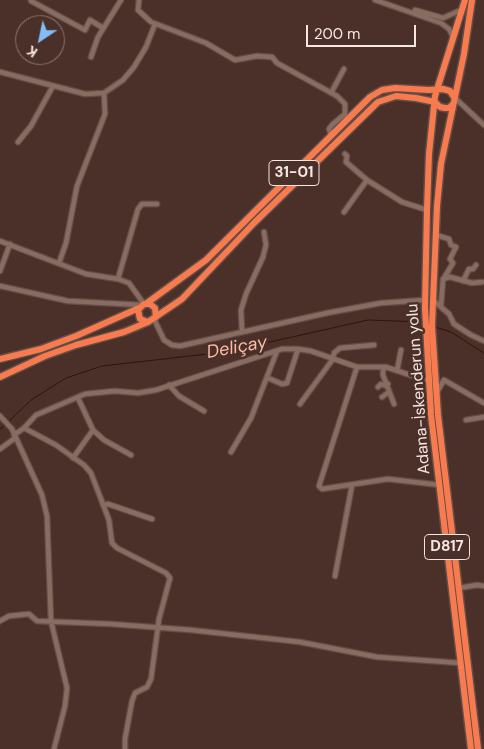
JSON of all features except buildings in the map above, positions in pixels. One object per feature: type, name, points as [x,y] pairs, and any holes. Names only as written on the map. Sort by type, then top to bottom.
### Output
[{"type":"highway","name":"Adana-İskenderun yolu","points":[[430,305],[425,300],[429,154],[434,102],[464,0]]},
{"type":"highway","name":"Adana-İskenderun yolu","points":[[471,749],[428,380],[430,305],[441,164],[464,54],[472,0]]},
{"type":"highway","name":"31-01","points":[[0,359],[41,349],[76,336],[143,305],[206,260],[370,97],[382,90],[395,88],[443,89],[450,91],[453,100],[448,108],[440,107],[434,102],[396,96],[378,102],[254,223],[182,299],[153,319],[124,332],[44,356],[0,377]]},
{"type":"highway","points":[[143,305],[155,308],[153,319],[140,319],[138,314],[143,305]]},
{"type":"highway","name":"D817","points":[[429,344],[437,392],[438,415],[478,749]]},
{"type":"street","points":[[31,0],[85,30],[90,20],[103,28]]},
{"type":"street","points":[[91,57],[98,36],[121,0]]},
{"type":"street","points":[[139,0],[138,10],[156,24],[206,43],[235,60],[257,56],[272,58],[276,63],[337,96],[345,104],[345,114],[329,129],[331,135]]},
{"type":"street","points":[[375,0],[441,23],[449,29],[453,37]]},
{"type":"street","points":[[384,0],[431,16],[443,18],[461,10]]},
{"type":"street","points":[[0,72],[85,94],[104,92],[122,80],[134,67],[156,24]]},
{"type":"street","points":[[331,93],[344,69]]},
{"type":"street","points":[[18,142],[31,126],[53,86]]},
{"type":"street","points":[[59,263],[66,243],[77,186],[105,114],[104,92]]},
{"type":"street","points":[[453,100],[484,126]]},
{"type":"street","points":[[345,154],[347,156],[346,162],[367,180],[402,202],[427,210]]},
{"type":"street","points":[[344,212],[367,180]]},
{"type":"street","points":[[118,279],[138,208],[142,204],[157,204]]},
{"type":"street","points":[[242,332],[241,310],[246,294],[263,257],[266,245],[264,232]]},
{"type":"street","points":[[436,235],[449,239],[451,244],[456,247],[450,258],[453,263],[443,279],[440,306]]},
{"type":"street","points":[[0,241],[86,274],[118,279],[128,283],[143,305]]},
{"type":"street","points":[[0,272],[10,244]]},
{"type":"street","points":[[463,281],[469,269],[473,269],[476,265]]},
{"type":"street","points":[[443,279],[450,277],[472,283],[482,282]]},
{"type":"street","points":[[0,286],[68,301],[143,305]]},
{"type":"street","points":[[153,319],[164,340],[172,345],[180,346],[381,303],[425,300]]},
{"type":"street","points":[[430,305],[440,306],[449,314],[454,324],[484,341]]},
{"type":"street","points":[[300,404],[333,359],[334,353],[340,348],[374,345]]},
{"type":"street","points":[[0,449],[36,415],[85,394],[115,391],[138,393],[277,351],[298,348],[357,367],[386,367],[428,380]]},
{"type":"street","points":[[268,378],[282,384],[287,383],[298,348]]},
{"type":"street","points":[[398,371],[401,350]]},
{"type":"street","points":[[231,452],[251,418],[277,351]]},
{"type":"street","points":[[357,367],[319,486],[322,489],[388,479],[440,485]]},
{"type":"street","points":[[386,367],[383,370],[383,375],[394,404]]},
{"type":"street","points":[[437,392],[444,380],[484,403]]},
{"type":"street","points":[[378,387],[381,384],[386,386],[388,384]]},
{"type":"street","points":[[169,385],[179,396],[204,411]]},
{"type":"street","points":[[382,397],[389,392]]},
{"type":"street","points":[[78,398],[93,430],[104,440],[131,455]]},
{"type":"street","points":[[0,416],[12,429],[42,495],[47,516],[51,622],[67,688],[65,706],[54,749]]},
{"type":"street","points":[[466,420],[484,417]]},
{"type":"street","points":[[24,428],[41,436],[74,458],[91,473],[109,520],[112,543],[117,548],[166,573],[170,578],[158,627],[150,679],[147,688],[136,693],[132,701],[124,739],[125,749]]},
{"type":"street","points":[[74,458],[93,430]]},
{"type":"street","points":[[335,576],[352,485]]},
{"type":"street","points":[[103,505],[108,504],[152,519]]},
{"type":"street","points":[[459,588],[477,585],[484,586]]},
{"type":"street","points":[[0,621],[9,616],[28,614],[38,621],[158,627],[300,642],[377,657],[461,663]]},
{"type":"waterway","name":"Deliçay","points":[[8,422],[31,400],[66,378],[102,366],[225,352],[368,320],[422,322]]},
{"type":"waterway","name":"Deliçay","points":[[435,327],[451,332],[484,353]]},
{"type":"waterway","name":"Deliçay","points":[[0,429],[5,425]]}]
